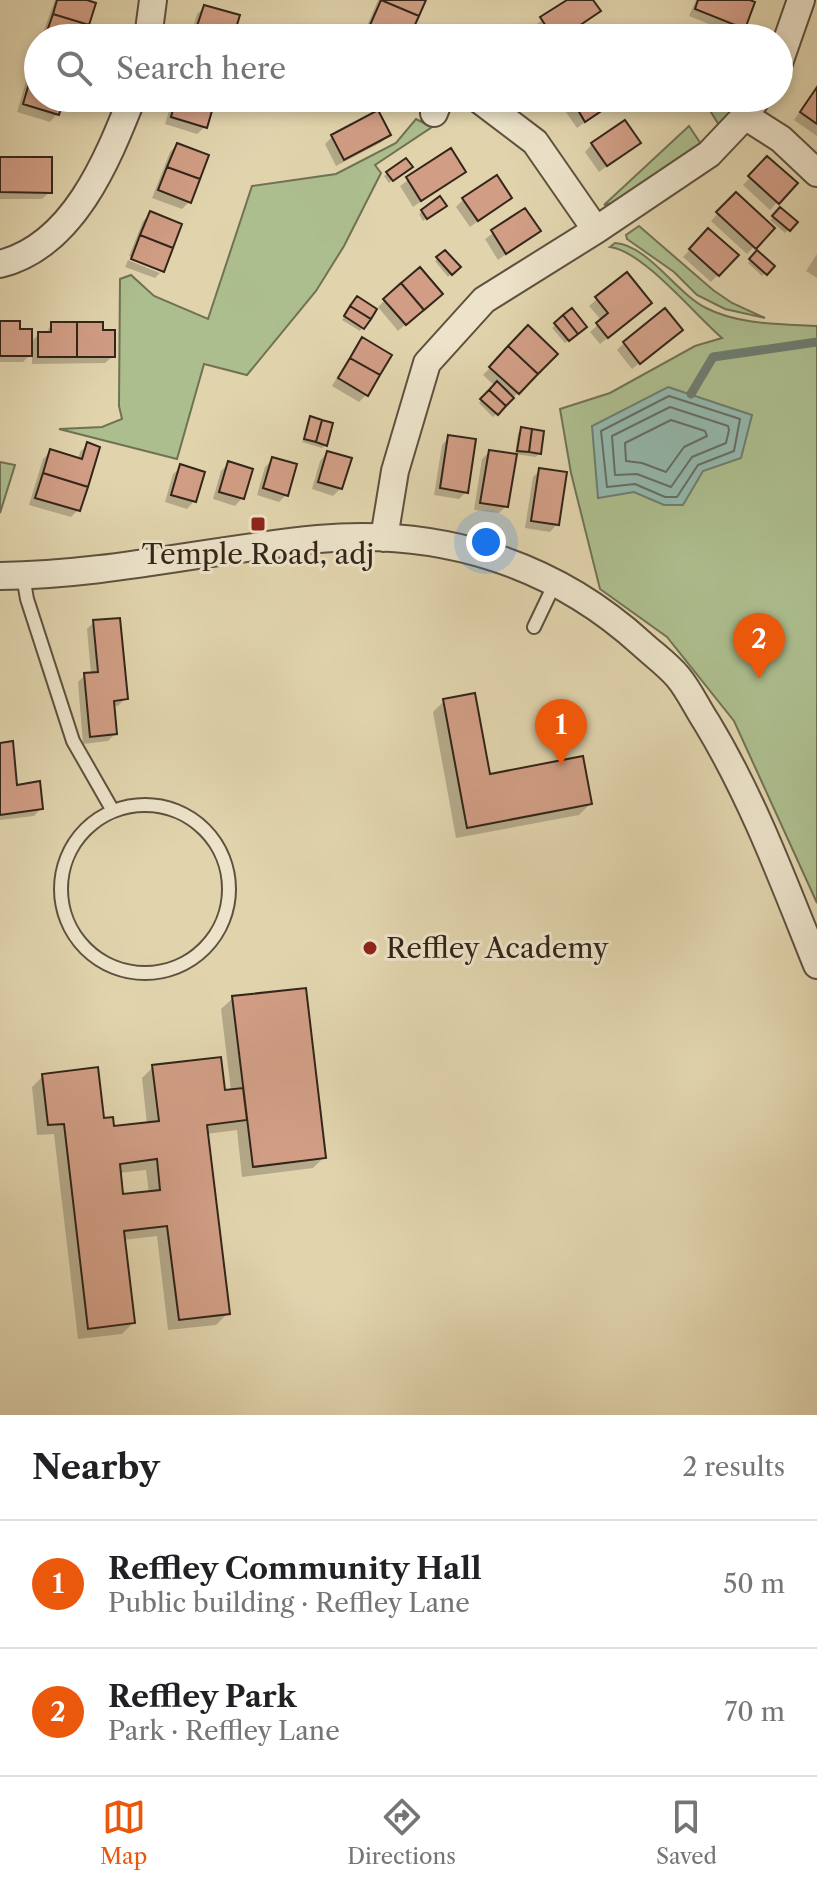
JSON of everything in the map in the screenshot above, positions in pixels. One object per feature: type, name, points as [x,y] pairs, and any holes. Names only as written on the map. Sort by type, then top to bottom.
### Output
[{"type":"street","points":[[150,24],[153,0]]},
{"type":"street","points":[[793,24],[801,0]]},
{"type":"street","points":[[0,264],[17,260],[42,244],[67,221],[116,137],[126,112]]},
{"type":"street","points":[[495,112],[535,142],[596,230]]},
{"type":"street","points":[[384,538],[395,471],[427,363],[484,300],[709,154],[747,112]]},
{"type":"street","points":[[756,112],[817,173]]},
{"type":"street","points":[[11,576],[87,572],[320,539],[384,538],[449,543],[506,559],[555,583],[622,626],[678,677],[720,746],[758,819],[817,965]]},
{"type":"lane","points":[[11,576],[27,599],[73,741],[113,811]]},
{"type":"lane","points":[[534,627],[555,583]]},
{"type":"lane","points":[[147,805],[182,813],[209,834],[223,857],[229,883],[224,918],[205,948],[177,967],[145,973],[112,966],[85,948],[67,920],[60,888],[67,857],[85,830],[113,811],[147,805]]},
{"type":"green space","points":[[711,112],[731,112],[719,125]]},
{"type":"green space","points":[[416,119],[432,127],[375,165],[381,173],[344,246],[316,291],[247,375],[204,364],[177,459],[59,429],[102,427],[122,419],[119,406],[120,279],[131,275],[154,296],[208,319],[252,186],[336,174],[396,143]]},
{"type":"green space","points":[[689,126],[701,144],[616,202],[604,205]]},
{"type":"green space","points":[[639,226],[713,290],[732,303],[765,318],[725,309],[697,295],[674,272],[627,239],[626,235]]},
{"type":"green space","points":[[615,243],[639,252],[695,301],[719,314],[760,323],[817,326],[817,903],[734,721],[667,637],[600,589],[571,473],[560,409],[610,393],[695,346],[722,338],[653,271],[623,251],[610,247]]},
{"type":"green space","points":[[0,462],[15,465],[0,513]]},
{"type":"water","points":[[668,387],[752,415],[741,458],[703,471],[683,505],[664,505],[634,492],[598,498],[592,426]]},
{"type":"building","points":[[57,0],[96,3],[89,24],[53,14]]},
{"type":"building","points":[[381,0],[419,16],[415,24],[370,24]]},
{"type":"building","points":[[381,0],[426,0],[419,16]]},
{"type":"building","points":[[567,0],[593,0],[601,11],[582,24],[545,24],[540,17]]},
{"type":"building","points":[[698,0],[755,2],[747,24],[732,24],[695,9]]},
{"type":"building","points":[[204,5],[240,15],[237,24],[198,24]]},
{"type":"building","points":[[53,14],[86,24],[50,24]]},
{"type":"building","points":[[817,87],[817,124],[800,112]]},
{"type":"building","points":[[172,112],[212,112],[207,128],[171,117]]},
{"type":"building","points":[[379,112],[391,135],[344,160],[331,135]]},
{"type":"building","points":[[579,112],[600,112],[585,122]]},
{"type":"building","points":[[625,120],[641,143],[607,166],[591,143]]},
{"type":"building","points":[[177,143],[209,155],[200,179],[167,167]]},
{"type":"building","points":[[451,148],[466,172],[421,201],[406,177]]},
{"type":"building","points":[[767,156],[798,183],[779,204],[748,176]]},
{"type":"building","points":[[0,157],[52,157],[52,193],[0,192]]},
{"type":"building","points":[[406,158],[413,167],[393,181],[386,172]]},
{"type":"building","points":[[167,167],[200,179],[191,203],[158,190]]},
{"type":"building","points":[[497,175],[512,198],[478,221],[462,198]]},
{"type":"building","points":[[736,192],[775,228],[756,249],[716,212]]},
{"type":"building","points":[[440,196],[447,206],[427,219],[421,210]]},
{"type":"building","points":[[780,207],[798,222],[790,231],[772,216]]},
{"type":"building","points":[[525,208],[541,231],[506,254],[491,230]]},
{"type":"building","points":[[150,211],[182,224],[173,248],[140,235]]},
{"type":"building","points":[[708,228],[739,255],[719,276],[689,249]]},
{"type":"building","points":[[140,235],[173,248],[164,272],[131,259]]},
{"type":"building","points":[[445,250],[461,267],[452,275],[436,257]]},
{"type":"building","points":[[757,250],[775,266],[767,275],[749,259]]},
{"type":"building","points":[[420,267],[443,294],[424,310],[401,283]]},
{"type":"building","points":[[627,272],[652,303],[608,338],[596,323],[608,313],[595,297]]},
{"type":"building","points":[[401,283],[424,310],[406,325],[383,299]]},
{"type":"building","points":[[357,296],[377,309],[371,319],[350,306]]},
{"type":"building","points":[[350,306],[371,319],[364,329],[344,316]]},
{"type":"building","points":[[572,308],[587,327],[578,334],[563,315]]},
{"type":"building","points":[[665,308],[683,330],[640,364],[623,342]]},
{"type":"building","points":[[563,315],[578,334],[569,341],[554,323]]},
{"type":"building","points":[[0,321],[20,321],[20,329],[32,329],[32,356],[0,356]]},
{"type":"building","points":[[51,322],[77,322],[77,357],[38,357],[38,332],[51,332]]},
{"type":"building","points":[[77,322],[103,322],[103,330],[115,330],[115,357],[77,357]]},
{"type":"building","points":[[528,325],[558,354],[538,374],[508,346]]},
{"type":"building","points":[[362,337],[392,355],[380,375],[350,358]]},
{"type":"building","points":[[508,346],[538,374],[519,394],[489,367]]},
{"type":"building","points":[[350,358],[380,375],[368,396],[338,378]]},
{"type":"building","points":[[497,381],[514,398],[506,406],[489,390]]},
{"type":"building","points":[[489,390],[506,406],[498,415],[480,399]]},
{"type":"building","points":[[310,416],[322,420],[316,442],[304,439]]},
{"type":"building","points":[[322,420],[333,423],[327,446],[316,442]]},
{"type":"building","points":[[521,427],[532,429],[529,452],[517,451]]},
{"type":"building","points":[[532,429],[544,431],[541,454],[529,452]]},
{"type":"building","points":[[448,435],[476,439],[468,493],[440,488]]},
{"type":"building","points":[[87,442],[100,447],[88,487],[43,473],[50,449],[82,459]]},
{"type":"building","points":[[489,450],[517,454],[508,507],[480,503]]},
{"type":"building","points":[[327,451],[352,458],[342,489],[318,482]]},
{"type":"building","points":[[272,457],[297,464],[288,496],[263,488]]},
{"type":"building","points":[[228,461],[253,469],[244,499],[219,492]]},
{"type":"building","points":[[180,464],[205,472],[196,502],[171,495]]},
{"type":"building","points":[[539,468],[567,472],[559,525],[531,521]]},
{"type":"building","points":[[43,473],[88,487],[80,511],[35,498]]},
{"type":"building","points":[[120,618],[128,699],[114,701],[117,734],[90,737],[84,673],[98,672],[93,620]]},
{"type":"building","points":[[475,693],[490,774],[583,756],[592,804],[467,828],[443,699]]},
{"type":"building","points":[[13,741],[17,785],[40,781],[43,809],[0,815],[0,743]]},
{"type":"building","points":[[306,988],[326,1158],[253,1167],[232,996]]},
{"type":"building","points":[[221,1057],[225,1090],[243,1088],[247,1120],[207,1125],[230,1314],[179,1320],[167,1226],[124,1231],[135,1323],[88,1329],[64,1124],[48,1125],[42,1074],[98,1067],[104,1118],[113,1117],[114,1126],[159,1121],[152,1065]],"holes":[[[157,1159],[160,1190],[123,1194],[120,1164]]]},
{"type":"waterway","points":[[691,394],[713,357],[817,342]]},
{"type":"place","name":"Temple Road, adj","points":[[258,524]]},
{"type":"place","name":"Reffley Park","points":[[759,679]]},
{"type":"place","name":"Reffley Community Hall","points":[[561,765]]},
{"type":"place","name":"Reffley Academy","points":[[370,948]]}]
